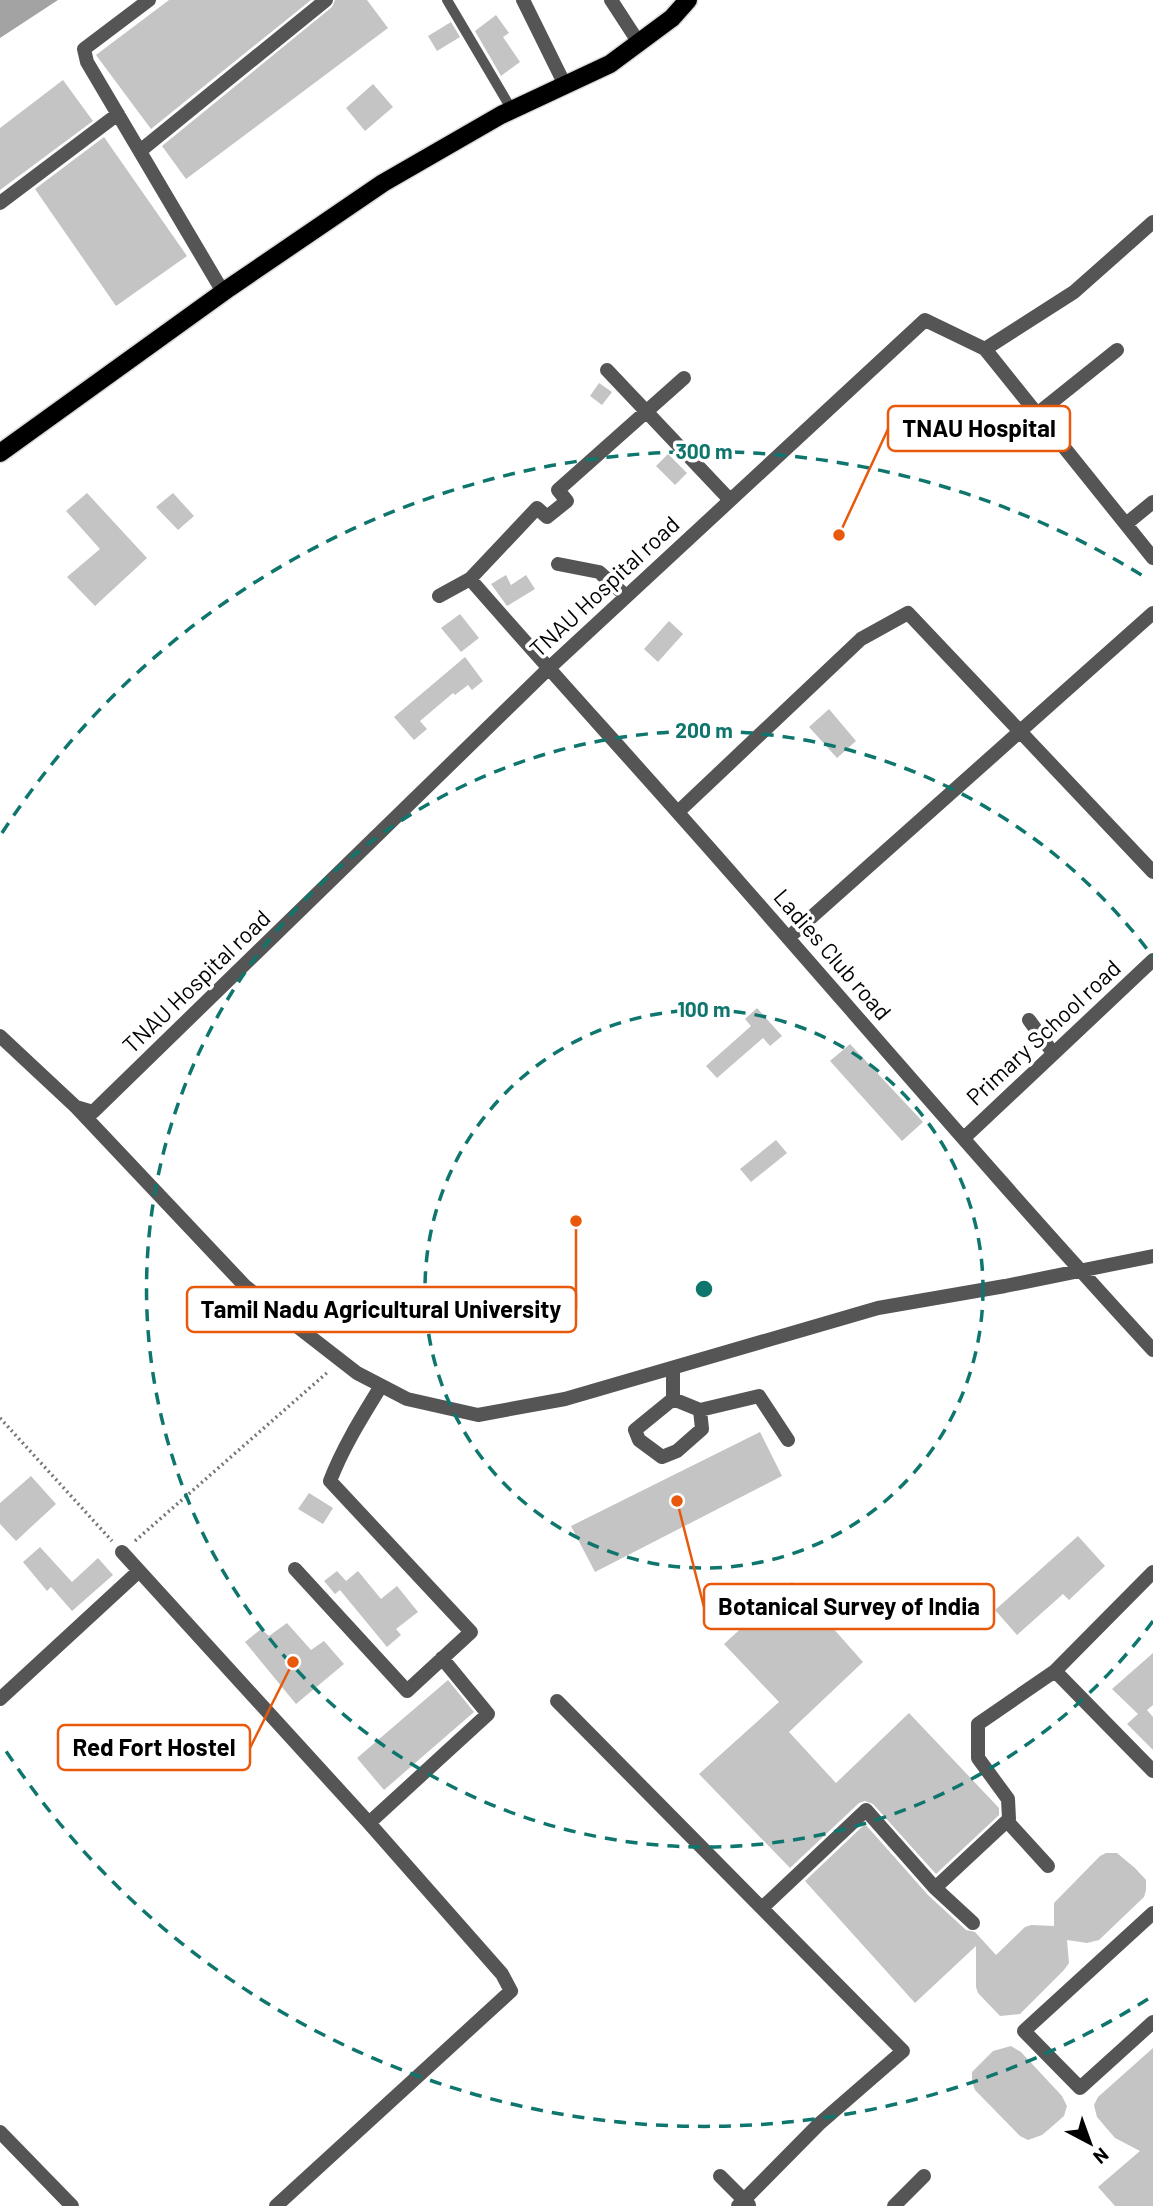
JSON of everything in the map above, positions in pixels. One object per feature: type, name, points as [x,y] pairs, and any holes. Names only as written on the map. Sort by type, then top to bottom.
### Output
[{"type":"main road","points":[[0,453],[223,292],[383,183],[512,110],[610,64],[672,18],[687,0]]},
{"type":"street","points":[[149,0],[84,49],[87,62],[223,292]]},
{"type":"street","points":[[140,151],[326,0]]},
{"type":"street","points":[[523,0],[565,85]]},
{"type":"street","points":[[611,0],[639,43]]},
{"type":"street","points":[[0,203],[118,114]]},
{"type":"street","points":[[985,349],[1074,292],[1153,222]]},
{"type":"street","name":"TNAU Hospital road","points":[[76,1107],[93,1112],[548,669],[925,320],[985,349],[1153,558]]},
{"type":"street","points":[[1037,414],[1117,350]]},
{"type":"street","points":[[607,370],[730,500]]},
{"type":"street","points":[[439,596],[470,579],[537,508],[547,517],[567,501],[558,491],[684,378]]},
{"type":"street","points":[[1126,524],[1153,502]]},
{"type":"street","points":[[558,564],[599,572],[626,596]]},
{"type":"street","name":"Ladies Club road","points":[[470,579],[1153,1350]]},
{"type":"street","points":[[678,812],[861,639],[908,613],[1153,872]]},
{"type":"street","points":[[788,938],[1153,613]]},
{"type":"street","name":"Primary School road","points":[[964,1138],[1153,960]]},
{"type":"street","points":[[1029,1020],[1054,1054]]},
{"type":"street","points":[[0,1036],[76,1107],[245,1286],[357,1373],[407,1399],[478,1415],[565,1399],[878,1308],[1153,1256]]},
{"type":"street","points":[[673,1368],[673,1399]]},
{"type":"street","points":[[295,1569],[407,1691],[471,1632],[330,1481],[355,1429],[381,1386]]},
{"type":"street","points":[[673,1399],[700,1410],[759,1395],[788,1440]]},
{"type":"street","points":[[673,1399],[635,1430],[639,1440],[662,1457],[677,1451],[702,1429],[700,1410]]},
{"type":"street","points":[[122,1552],[369,1822],[502,1974],[511,1991],[276,2206]]},
{"type":"street","points":[[0,1699],[139,1571]]},
{"type":"street","points":[[934,1888],[1009,1819],[1008,1799],[978,1758],[978,1724],[1055,1671],[1153,1572]]},
{"type":"street","points":[[369,1822],[488,1714],[442,1658]]},
{"type":"street","points":[[1055,1671],[1153,1771]]},
{"type":"street","points":[[557,1701],[903,2050],[819,2123],[744,2204],[720,2176]]},
{"type":"street","points":[[762,1908],[866,1810],[934,1888],[973,1923]]},
{"type":"street","points":[[1007,1821],[1048,1866]]},
{"type":"street","points":[[1153,1913],[1024,2031],[1080,2088],[1153,2022]]},
{"type":"street","points":[[1,2135],[72,2206]]},
{"type":"street","points":[[894,2206],[924,2176]]},
{"type":"lane","points":[[446,0],[512,110]]},
{"type":"path","points":[[0,1418],[122,1552],[341,1360]]},
{"type":"shaded area","points":[[0,0],[58,0],[0,38]]},
{"type":"building","points":[[169,0],[311,0],[151,129],[96,55]]},
{"type":"building","points":[[335,0],[367,0],[388,28],[186,179],[162,146],[332,7]]},
{"type":"building","points":[[496,15],[509,33],[503,37],[520,62],[501,76],[475,31]]},
{"type":"building","points":[[451,22],[460,37],[437,51],[428,36]]},
{"type":"building","points":[[63,80],[93,121],[0,190],[0,128]]},
{"type":"building","points":[[373,84],[393,107],[365,131],[346,108]]},
{"type":"building","points":[[104,137],[187,256],[116,306],[35,189]]},
{"type":"building","points":[[599,383],[612,392],[602,405],[590,396]]},
{"type":"building","points":[[668,454],[687,473],[675,485],[656,466]]},
{"type":"building","points":[[87,493],[147,558],[95,606],[67,577],[100,549],[66,511]]},
{"type":"building","points":[[173,493],[194,516],[178,530],[156,507]]},
{"type":"building","points":[[506,575],[511,585],[526,575],[535,589],[507,606],[491,584]]},
{"type":"building","points":[[460,614],[479,638],[461,652],[441,628]]},
{"type":"building","points":[[669,621],[683,634],[658,662],[644,649]]},
{"type":"building","points":[[465,657],[483,681],[472,690],[468,685],[455,695],[453,693],[420,721],[427,729],[414,740],[394,717]]},
{"type":"building","points":[[829,709],[856,741],[837,758],[809,727]]},
{"type":"building","points":[[757,1008],[782,1036],[770,1046],[763,1038],[717,1078],[706,1066],[751,1026],[745,1019]]},
{"type":"building","points":[[850,1044],[923,1122],[902,1141],[830,1061]]},
{"type":"building","points":[[776,1140],[787,1153],[751,1182],[740,1169]]},
{"type":"building","points":[[760,1432],[782,1476],[595,1572],[571,1526]]},
{"type":"building","points":[[31,1476],[56,1504],[16,1541],[0,1524],[0,1503]]},
{"type":"building","points":[[309,1493],[333,1508],[323,1524],[298,1509]]},
{"type":"building","points":[[1078,1536],[1105,1566],[1069,1600],[1063,1594],[1017,1635],[995,1610]]},
{"type":"building","points":[[40,1547],[72,1582],[98,1558],[113,1575],[72,1611],[51,1587],[47,1591],[23,1562]]},
{"type":"building","points":[[337,1571],[346,1581],[358,1571],[381,1599],[397,1586],[418,1612],[396,1629],[401,1635],[387,1647],[340,1590],[335,1594],[324,1581]]},
{"type":"building","points":[[792,1582],[863,1662],[789,1732],[836,1783],[909,1713],[999,1808],[999,1815],[936,1874],[873,1804],[865,1801],[859,1803],[790,1868],[699,1774],[779,1702],[724,1644]]},
{"type":"building","points":[[287,1623],[311,1650],[324,1641],[344,1664],[296,1704],[245,1642],[261,1629],[269,1636]]},
{"type":"building","points":[[1153,1653],[1153,1705],[1147,1710],[1153,1717],[1153,1750],[1127,1724],[1138,1714],[1112,1689]]},
{"type":"building","points":[[448,1680],[474,1712],[384,1790],[357,1758]]},
{"type":"building","points":[[865,1824],[928,1895],[966,1930],[975,1932],[996,1955],[1025,1927],[1054,1926],[1054,1903],[1106,1853],[1117,1853],[1135,1868],[1146,1880],[1146,1890],[1144,1897],[1099,1940],[1087,1943],[1067,1940],[1069,1963],[1020,2014],[1000,2016],[978,1993],[976,1946],[915,2003],[805,1881]]},
{"type":"building","points":[[1011,2046],[1021,2052],[1062,2096],[1067,2106],[1064,2116],[1048,2130],[1028,2140],[1020,2136],[975,2090],[972,2081],[972,2072],[993,2051]]},
{"type":"building","points":[[1153,2048],[1153,2206],[1115,2206],[1098,2187],[1140,2151],[1115,2138],[1097,2117],[1094,2105],[1098,2097]]},
{"type":"place","name":"TNAU Hospital","points":[[839,535]]},
{"type":"place","name":"Tamil Nadu Agricultural University","points":[[576,1221]]},
{"type":"place","name":"Botanical Survey of India","points":[[677,1501]]},
{"type":"place","name":"Red Fort Hostel","points":[[293,1662]]}]
